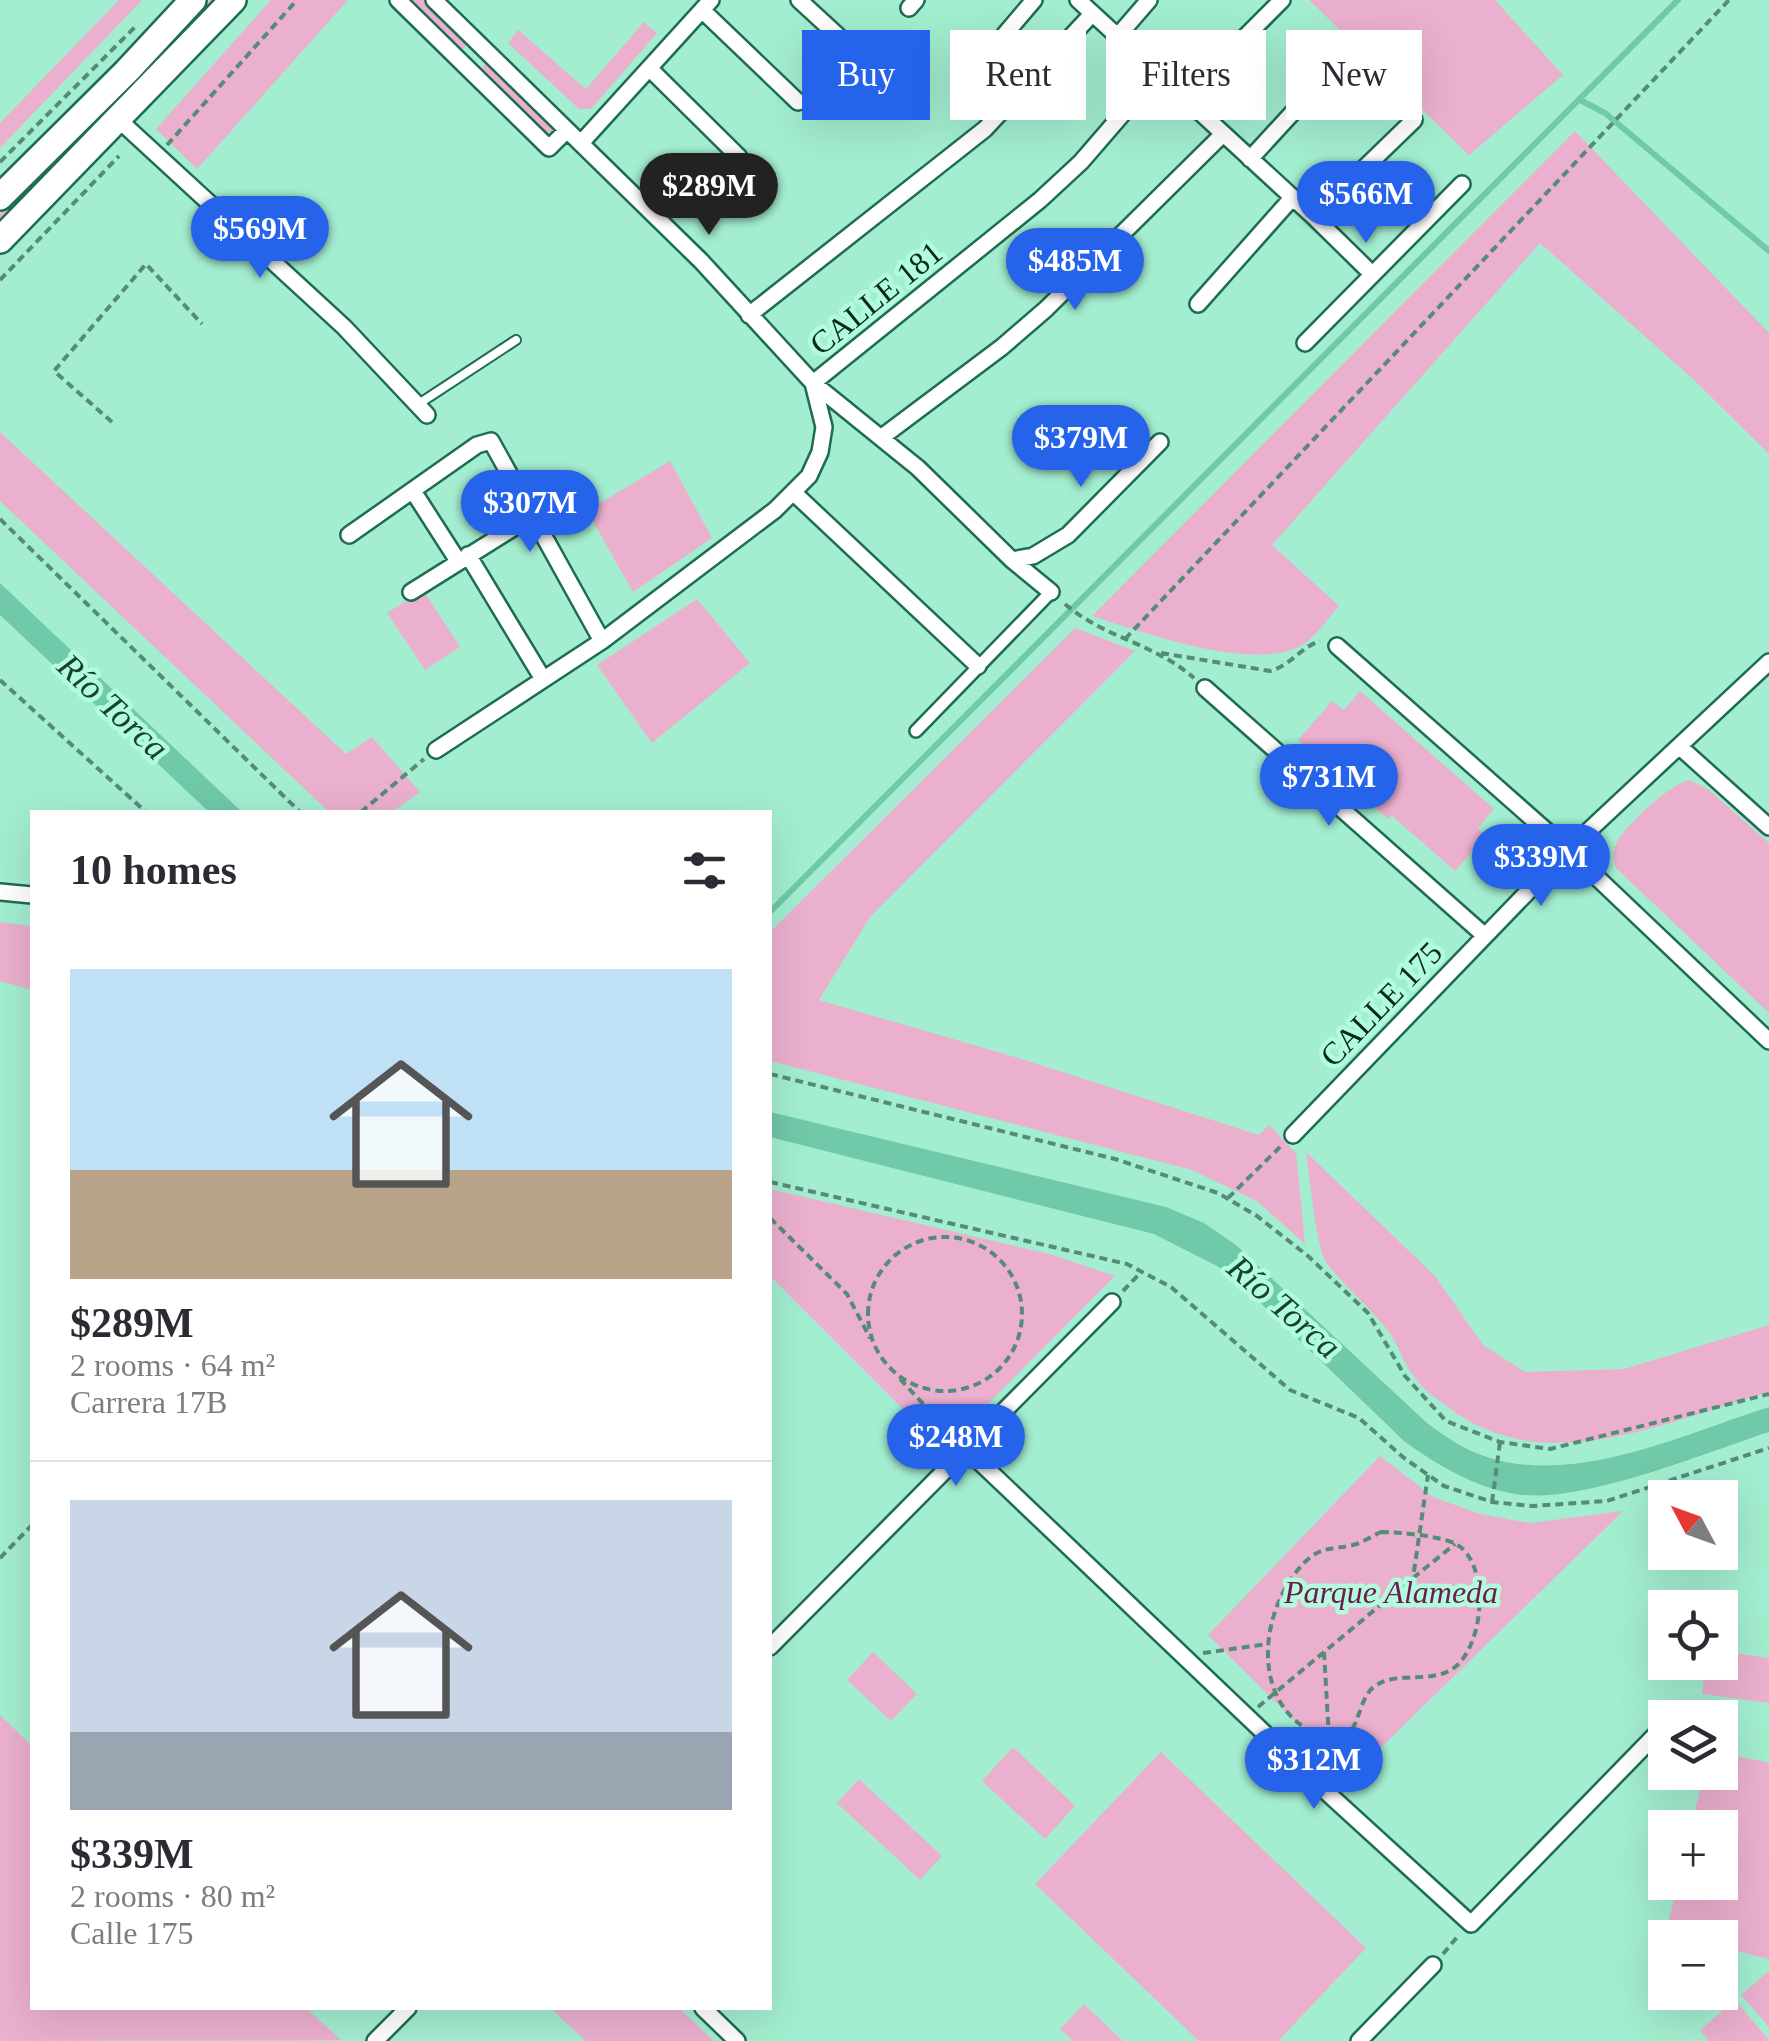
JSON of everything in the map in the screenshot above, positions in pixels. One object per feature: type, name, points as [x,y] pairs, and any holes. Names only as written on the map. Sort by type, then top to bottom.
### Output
[{"type":"main road","points":[[0,197],[193,0]]},
{"type":"main road","points":[[0,240],[234,0]]},
{"type":"street","points":[[398,0],[549,148],[567,130]]},
{"type":"street","points":[[434,0],[701,261],[813,383],[882,437],[1012,560],[1057,597],[978,666],[916,731]]},
{"type":"street","points":[[798,0],[831,30]]},
{"type":"street","points":[[1008,30],[1034,0]]},
{"type":"street","points":[[1078,0],[1109,30]]},
{"type":"street","points":[[1123,30],[1149,0]]},
{"type":"street","points":[[1252,30],[1282,0]]},
{"type":"street","points":[[581,143],[706,5],[798,102]]},
{"type":"street","points":[[749,315],[985,129],[1092,14]]},
{"type":"street","points":[[465,65],[482,47]]},
{"type":"street","points":[[649,68],[739,156]]},
{"type":"street","points":[[118,120],[344,327],[422,410]]},
{"type":"street","name":"CALLE 181","points":[[436,750],[602,641],[758,524],[793,492],[808,476],[820,452],[824,428],[813,383],[1040,200],[1081,162],[1117,120]]},
{"type":"street","points":[[1207,120],[1314,216],[1370,273]]},
{"type":"street","points":[[1250,159],[1286,120]]},
{"type":"street","points":[[1314,216],[1414,120]]},
{"type":"street","points":[[882,437],[1046,309],[1222,134]]},
{"type":"street","points":[[1305,343],[1462,184]]},
{"type":"street","points":[[1198,304],[1292,198]]},
{"type":"street","points":[[349,535],[477,445],[491,441],[602,641]]},
{"type":"street","points":[[1012,560],[1033,556],[1068,534],[1160,442]]},
{"type":"street","points":[[413,491],[463,558],[543,679]]},
{"type":"street","points":[[793,492],[978,666]]},
{"type":"street","points":[[412,592],[534,515]]},
{"type":"street","points":[[1337,646],[1568,850],[1769,1041]]},
{"type":"street","name":"CALLE 175","points":[[1293,1135],[1568,850],[1769,662]]},
{"type":"street","points":[[1205,688],[1484,935]]},
{"type":"street","points":[[1680,748],[1769,827]]},
{"type":"street","points":[[0,892],[30,895]]},
{"type":"street","points":[[772,1645],[1112,1302]]},
{"type":"street","points":[[965,1448],[1322,1788],[1471,1924],[1648,1742]]},
{"type":"street","points":[[1359,2041],[1433,1965]]},
{"type":"street","points":[[375,2041],[406,2010]]},
{"type":"street","points":[[705,2010],[737,2041]]},
{"type":"lane","points":[[422,410],[516,340]]},
{"type":"path","points":[[157,156],[297,0]]},
{"type":"path","points":[[1125,638],[1729,0]]},
{"type":"path","points":[[0,162],[137,25]]},
{"type":"path","points":[[0,280],[118,156]]},
{"type":"path","points":[[112,422],[54,371],[146,264],[202,324]]},
{"type":"path","points":[[0,519],[298,810]]},
{"type":"path","points":[[1057,597],[1078,615],[1161,653],[1270,672],[1286,667],[1314,642],[1328,640],[1337,646]]},
{"type":"path","points":[[1161,653],[1205,688]]},
{"type":"path","points":[[0,680],[144,810]]},
{"type":"path","points":[[363,810],[436,750]]},
{"type":"path","points":[[772,1074],[1115,1160],[1182,1179],[1227,1199],[1257,1216],[1308,1256],[1368,1313],[1405,1376],[1446,1421],[1500,1442],[1550,1449],[1769,1394]]},
{"type":"path","points":[[1227,1199],[1293,1135]]},
{"type":"path","points":[[772,1182],[1110,1260],[1142,1271],[1171,1287],[1290,1390],[1359,1418],[1444,1486],[1492,1502],[1532,1506],[1606,1501],[1769,1448]]},
{"type":"path","points":[[772,1220],[847,1294],[891,1370],[965,1448]]},
{"type":"path","points":[[877,1351],[869,1328],[872,1293],[888,1262],[907,1247],[941,1238],[976,1244],[996,1256],[1012,1275],[1020,1298],[1022,1322],[1015,1346],[1002,1367],[982,1382],[959,1390],[934,1391],[910,1384],[891,1370]]},
{"type":"path","points":[[1112,1302],[1142,1271]]},
{"type":"path","points":[[1492,1502],[1500,1442]]},
{"type":"path","points":[[1413,1578],[1428,1475]]},
{"type":"path","points":[[0,1558],[30,1527]]},
{"type":"path","points":[[1381,1532],[1456,1544],[1467,1553],[1480,1594],[1478,1630],[1470,1652],[1452,1669],[1432,1677],[1387,1680],[1374,1687],[1348,1734],[1336,1740],[1318,1735],[1293,1717],[1274,1693],[1266,1671],[1268,1644],[1285,1588],[1306,1561],[1330,1546],[1353,1545],[1381,1532]]},
{"type":"path","points":[[1246,1716],[1456,1544]]},
{"type":"path","points":[[1183,1656],[1268,1644]]},
{"type":"path","points":[[1322,1788],[1328,1738],[1324,1652]]},
{"type":"path","points":[[1433,1965],[1458,1936]]},
{"type":"green space","points":[[119,0],[142,0],[0,148],[0,123]]},
{"type":"green space","points":[[210,0],[217,0],[101,123],[97,119]]},
{"type":"green space","points":[[271,0],[348,0],[197,169],[156,129]]},
{"type":"green space","points":[[409,0],[424,0],[465,40],[465,48],[458,48]]},
{"type":"green space","points":[[1309,0],[1495,0],[1563,75],[1469,155],[1422,109],[1422,30],[1340,30]]},
{"type":"green space","points":[[644,22],[657,33],[591,109],[579,109],[508,43],[518,30],[586,89]]},
{"type":"green space","points":[[489,64],[553,125],[553,132],[545,132],[483,72],[483,65]]},
{"type":"green space","points":[[1575,131],[1769,333],[1769,454],[1694,380],[1540,243],[1272,545],[1339,606],[1308,641],[1288,651],[1262,655],[1233,653],[1171,640],[1092,616]]},
{"type":"green space","points":[[69,146],[73,150],[0,221],[0,213]]},
{"type":"green space","points":[[0,432],[346,754],[372,737],[420,792],[395,810],[327,810],[0,501]]},
{"type":"green space","points":[[670,461],[712,538],[633,592],[587,511]]},
{"type":"green space","points":[[423,590],[460,647],[425,670],[387,613]]},
{"type":"green space","points":[[697,599],[750,663],[652,743],[597,665]]},
{"type":"green space","points":[[1075,628],[1135,651],[870,917],[819,1000],[1259,1135],[1269,1125],[1296,1153],[1305,1244],[1257,1201],[1192,1170],[772,1062],[772,930]]},
{"type":"green space","points":[[1360,691],[1494,809],[1478,828],[1486,836],[1455,871],[1298,740],[1332,701],[1344,710]]},
{"type":"green space","points":[[1689,780],[1709,790],[1769,843],[1769,1013],[1616,868],[1615,847],[1628,827],[1660,797]]},
{"type":"green space","points":[[0,922],[30,926],[30,989],[0,981]]},
{"type":"green space","points":[[1306,1152],[1435,1276],[1483,1345],[1525,1372],[1624,1369],[1769,1325],[1769,1392],[1607,1438],[1566,1443],[1525,1440],[1486,1429],[1449,1408],[1422,1386],[1389,1332],[1328,1265],[1318,1236]]},
{"type":"green space","points":[[772,1189],[1049,1254],[1115,1276],[943,1449],[772,1278]]},
{"type":"green space","name":"Parque Alameda","points":[[1380,1456],[1433,1497],[1480,1514],[1530,1523],[1623,1511],[1351,1777],[1208,1635]]},
{"type":"green space","points":[[873,1652],[917,1694],[891,1721],[847,1680]]},
{"type":"green space","points":[[1738,1654],[1769,1658],[1769,1703],[1702,1694],[1704,1680],[1738,1680]]},
{"type":"green space","points":[[0,1715],[30,1744],[30,2010],[308,2010],[341,2040],[0,2041]]},
{"type":"green space","points":[[1013,1747],[1075,1806],[1045,1839],[982,1781]]},
{"type":"green space","points":[[1161,1752],[1366,1948],[1278,2041],[1199,2041],[1035,1884]]},
{"type":"green space","points":[[1738,1756],[1769,1763],[1769,1959],[1738,1951],[1738,1920],[1669,1920],[1674,1900],[1738,1900],[1738,1810],[1695,1810],[1700,1790],[1738,1790]]},
{"type":"green space","points":[[859,1779],[942,1856],[920,1880],[837,1803]]},
{"type":"green space","points":[[1769,1971],[1769,2027],[1741,1995]]},
{"type":"green space","points":[[1084,2004],[1123,2041],[1073,2041],[1060,2029]]},
{"type":"green space","points":[[1738,2004],[1769,2041],[1709,2041],[1700,2030],[1723,2010],[1738,2010]]},
{"type":"green space","points":[[552,2010],[681,2010],[714,2041],[586,2041]]},
{"type":"water","name":"Río Torca","points":[[0,583],[240,810],[207,810],[0,615]]},
{"type":"water","name":"Río Torca","points":[[772,1112],[1166,1207],[1204,1223],[1236,1245],[1427,1423],[1463,1447],[1487,1457],[1521,1464],[1593,1461],[1666,1442],[1769,1407],[1769,1432],[1642,1475],[1573,1492],[1515,1494],[1485,1486],[1404,1441],[1246,1289],[1219,1267],[1154,1234],[772,1138]]},
{"type":"waterway","points":[[772,910],[1678,0]]},
{"type":"waterway","points":[[1580,100],[1605,113],[1769,251]]}]
